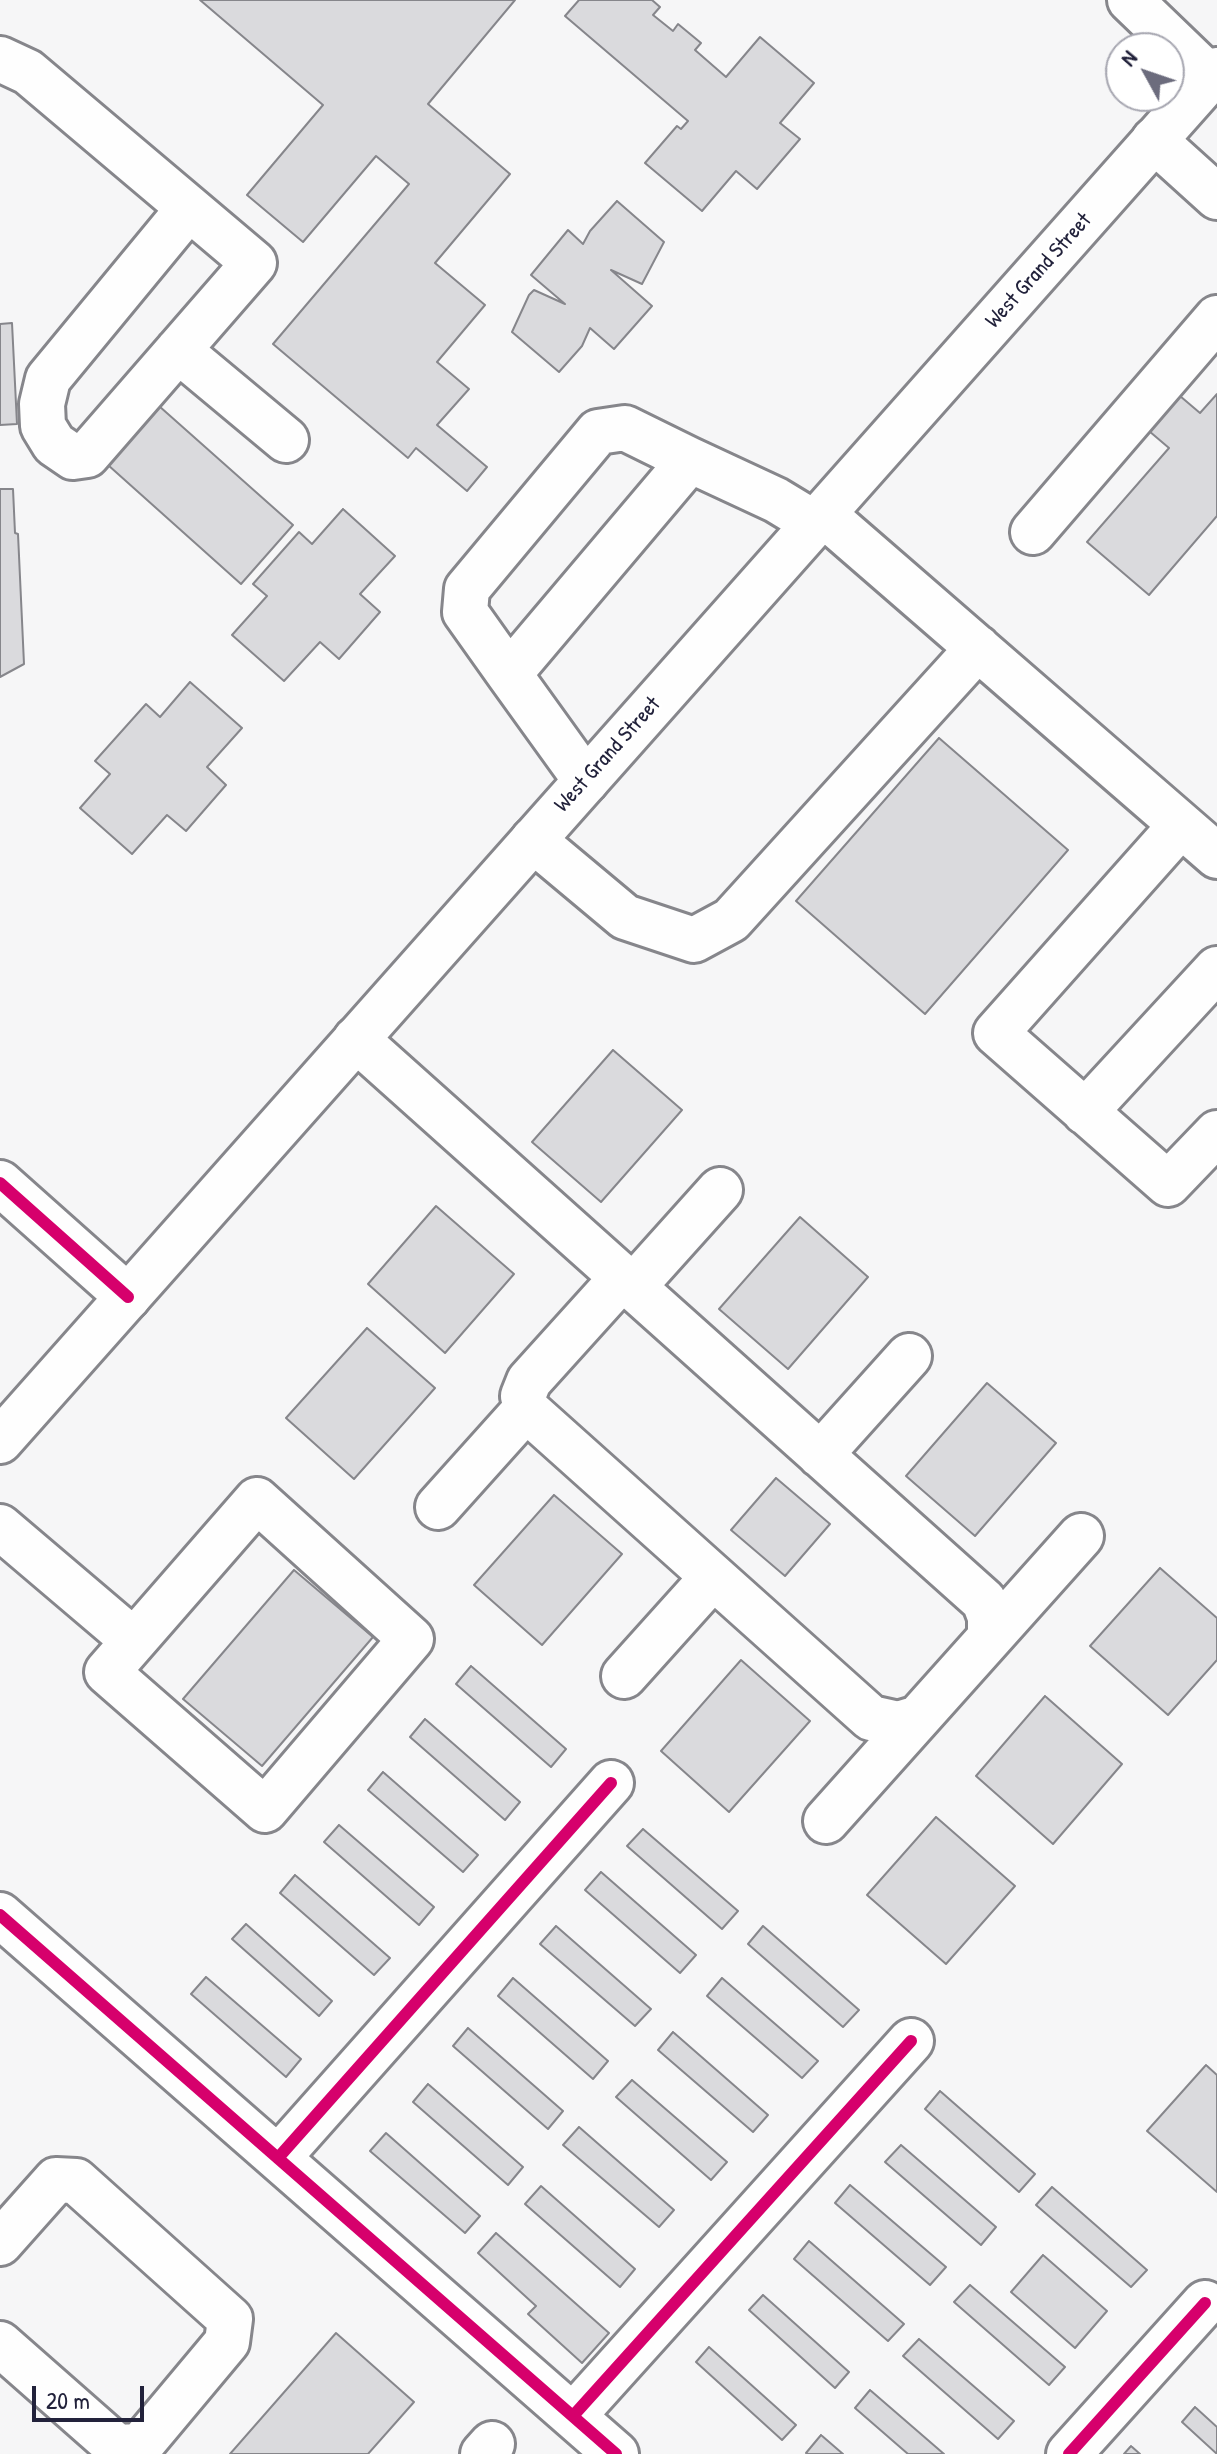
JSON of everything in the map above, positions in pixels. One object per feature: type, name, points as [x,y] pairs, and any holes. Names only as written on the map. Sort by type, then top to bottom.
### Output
[{"type":"street","points":[[1130,0],[1214,74]]},
{"type":"street","points":[[0,59],[28,72],[189,208],[254,263],[87,455],[73,457],[54,444],[43,426],[42,404],[48,379],[189,208]]},
{"type":"street","name":"West Grand Street","points":[[0,1441],[1214,74]]},
{"type":"street","points":[[1154,140],[1217,197]]},
{"type":"street","points":[[1033,532],[1217,318]]},
{"type":"street","points":[[178,350],[286,440]]},
{"type":"street","points":[[586,781],[465,612],[467,589],[598,432],[625,428],[818,519],[978,648],[1217,856]]},
{"type":"street","points":[[509,674],[690,460]]},
{"type":"street","points":[[533,840],[625,917],[694,940],[731,920],[978,648]]},
{"type":"street","points":[[1181,825],[996,1033],[1168,1184],[1217,1133]]},
{"type":"street","points":[[1085,1112],[1217,969]]},
{"type":"street","points":[[356,1039],[984,1601],[990,1617],[990,1637]]},
{"type":"street","points":[[0,1183],[128,1297]]},
{"type":"street","points":[[720,1190],[529,1381],[523,1396],[526,1409],[871,1718],[898,1724],[918,1718]]},
{"type":"street","points":[[820,1455],[909,1356]]},
{"type":"street","points":[[438,1507],[526,1409]]},
{"type":"street","points":[[257,1500],[411,1639],[265,1810],[107,1672],[134,1641],[257,1500]]},
{"type":"street","points":[[0,1527],[134,1641]]},
{"type":"street","points":[[826,1821],[1081,1536]]},
{"type":"street","points":[[624,1676],[713,1577]]},
{"type":"street","points":[[278,2158],[611,1783]]},
{"type":"street","points":[[0,1915],[616,2454]]},
{"type":"street","points":[[573,2416],[911,2041]]},
{"type":"street","points":[[0,2243],[56,2180],[76,2181],[230,2319],[227,2342],[140,2446],[117,2447],[0,2344]]},
{"type":"street","points":[[1069,2454],[1205,2303]]},
{"type":"building","points":[[200,0],[515,0],[428,104],[510,174],[435,263],[485,305],[437,362],[469,389],[437,425],[487,467],[467,491],[416,448],[408,458],[273,344],[409,184],[376,156],[303,242],[247,195],[323,105]]},
{"type":"building","points":[[579,0],[652,0],[660,7],[653,15],[673,31],[678,24],[701,43],[695,50],[726,77],[760,37],[814,83],[780,123],[800,139],[757,189],[736,171],[702,211],[645,163],[677,126],[681,129],[688,121],[565,16]]},
{"type":"building","points":[[617,201],[664,242],[642,284],[611,270],[652,306],[614,349],[590,328],[582,346],[559,372],[512,332],[534,290],[565,304],[531,275],[568,230],[583,244],[590,231]]},
{"type":"building","points":[[12,323],[17,424],[0,425],[0,324]]},
{"type":"building","points":[[1217,394],[1217,516],[1149,595],[1087,542],[1169,448],[1149,431],[1180,396],[1200,413]]},
{"type":"building","points":[[159,406],[293,525],[241,584],[108,465]]},
{"type":"building","points":[[0,489],[13,489],[24,664],[0,677]]},
{"type":"building","points":[[343,509],[395,556],[360,594],[380,612],[339,659],[320,642],[284,681],[232,635],[267,596],[253,584],[299,532],[312,544]]},
{"type":"building","points":[[190,682],[242,728],[207,767],[226,785],[186,831],[167,815],[132,854],[80,808],[110,774],[95,761],[146,704],[160,717]]},
{"type":"building","points":[[939,738],[1068,850],[925,1014],[796,901]]},
{"type":"building","points":[[613,1050],[682,1110],[601,1202],[532,1142]]},
{"type":"building","points":[[436,1206],[514,1274],[445,1353],[368,1284]]},
{"type":"building","points":[[800,1217],[868,1277],[788,1369],[719,1309]]},
{"type":"building","points":[[367,1328],[435,1388],[354,1479],[286,1418]]},
{"type":"building","points":[[987,1383],[1056,1443],[975,1536],[906,1476]]},
{"type":"building","points":[[776,1478],[830,1524],[785,1576],[731,1530]]},
{"type":"building","points":[[554,1495],[622,1554],[542,1645],[474,1585]]},
{"type":"building","points":[[1160,1568],[1217,1618],[1217,1660],[1168,1715],[1090,1646]]},
{"type":"building","points":[[294,1570],[373,1637],[262,1766],[183,1699]]},
{"type":"building","points":[[741,1660],[810,1721],[729,1812],[661,1751]]},
{"type":"building","points":[[471,1666],[566,1749],[551,1767],[456,1684]]},
{"type":"building","points":[[1045,1696],[1122,1764],[1053,1844],[976,1776]]},
{"type":"building","points":[[425,1719],[520,1802],[505,1820],[410,1737]]},
{"type":"building","points":[[383,1772],[478,1855],[463,1872],[368,1790]]},
{"type":"building","points":[[936,1817],[1015,1886],[946,1964],[867,1895]]},
{"type":"building","points":[[339,1825],[434,1907],[419,1925],[324,1842]]},
{"type":"building","points":[[643,1829],[738,1911],[722,1929],[627,1846]]},
{"type":"building","points":[[601,1872],[696,1955],[680,1973],[585,1890]]},
{"type":"building","points":[[295,1875],[390,1958],[374,1975],[280,1893]]},
{"type":"building","points":[[246,1924],[332,2001],[319,2016],[232,1939]]},
{"type":"building","points":[[556,1926],[651,2009],[635,2026],[540,1944]]},
{"type":"building","points":[[763,1926],[859,2010],[843,2027],[748,1944]]},
{"type":"building","points":[[206,1977],[301,2059],[286,2077],[191,1994]]},
{"type":"building","points":[[513,1978],[608,2061],[593,2079],[498,1996]]},
{"type":"building","points":[[722,1978],[818,2061],[802,2078],[707,1996]]},
{"type":"building","points":[[468,2028],[563,2111],[548,2129],[453,2046]]},
{"type":"building","points":[[673,2032],[768,2115],[753,2132],[658,2050]]},
{"type":"building","points":[[1206,2065],[1217,2075],[1217,2192],[1147,2131]]},
{"type":"building","points":[[632,2080],[727,2162],[711,2180],[616,2097]]},
{"type":"building","points":[[428,2084],[523,2167],[508,2185],[413,2102]]},
{"type":"building","points":[[940,2091],[1035,2174],[1019,2192],[925,2109]]},
{"type":"building","points":[[579,2127],[674,2210],[659,2227],[563,2145]]},
{"type":"building","points":[[386,2133],[480,2216],[465,2233],[370,2151]]},
{"type":"building","points":[[901,2145],[996,2227],[981,2245],[885,2162]]},
{"type":"building","points":[[850,2185],[946,2267],[930,2285],[835,2203]]},
{"type":"building","points":[[541,2186],[635,2269],[620,2287],[525,2204]]},
{"type":"building","points":[[1052,2187],[1147,2270],[1131,2287],[1036,2205]]},
{"type":"building","points":[[496,2233],[609,2333],[582,2363],[528,2314],[536,2306],[478,2253]]},
{"type":"building","points":[[809,2241],[904,2324],[888,2341],[794,2259]]},
{"type":"building","points":[[1043,2255],[1107,2311],[1075,2348],[1011,2292]]},
{"type":"building","points":[[970,2285],[1065,2367],[1049,2385],[954,2302]]},
{"type":"building","points":[[763,2295],[849,2372],[835,2388],[749,2310]]},
{"type":"building","points":[[336,2333],[414,2402],[368,2454],[230,2454]]},
{"type":"building","points":[[919,2339],[1014,2421],[998,2439],[903,2356]]},
{"type":"building","points":[[709,2347],[796,2425],[782,2440],[696,2362]]},
{"type":"building","points":[[870,2390],[944,2454],[908,2454],[855,2408]]},
{"type":"building","points":[[1195,2407],[1217,2427],[1217,2454],[1182,2422]]},
{"type":"building","points":[[821,2435],[843,2454],[806,2453]]},
{"type":"building","points":[[1131,2446],[1140,2454],[1124,2454]]},
{"type":"cycle path","points":[[0,1183],[128,1297]]},
{"type":"cycle path","points":[[278,2158],[611,1783]]},
{"type":"cycle path","points":[[0,1915],[616,2454]]},
{"type":"cycle path","points":[[573,2416],[911,2041]]},
{"type":"cycle path","points":[[1069,2454],[1205,2303]]}]
